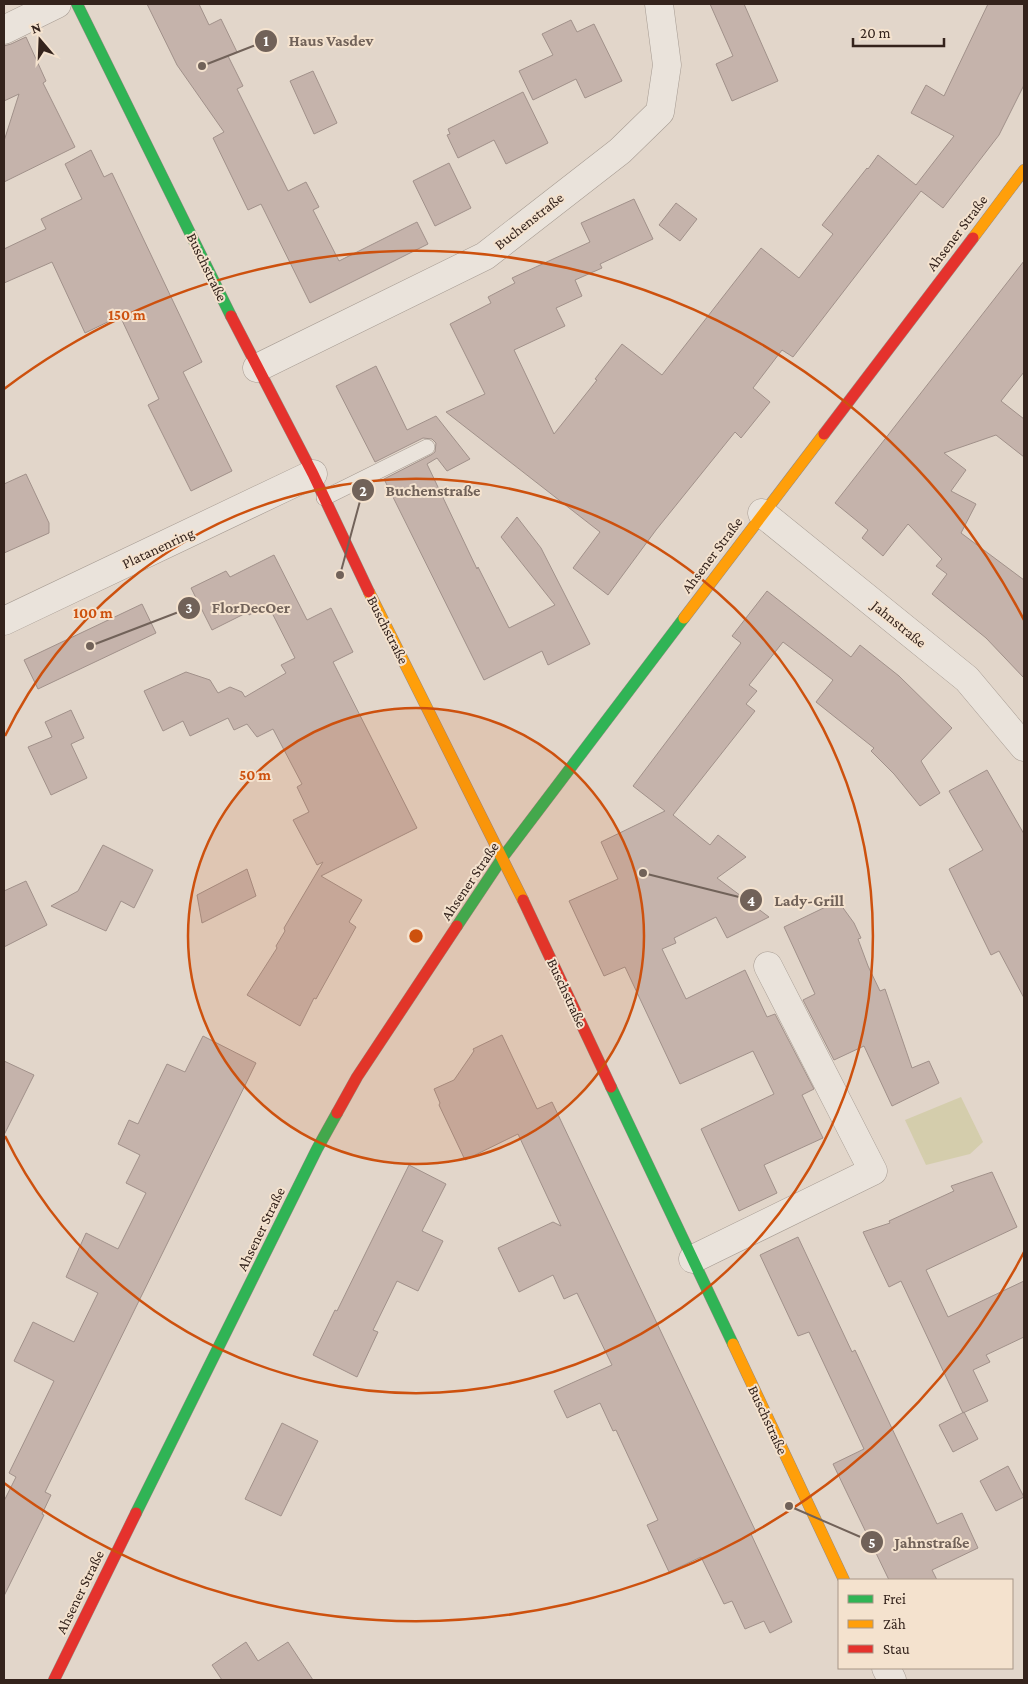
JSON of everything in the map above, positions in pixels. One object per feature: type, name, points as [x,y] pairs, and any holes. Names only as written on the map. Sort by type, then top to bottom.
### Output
[{"type":"main road","name":"Buschstraße","points":[[77,4],[257,368],[318,486],[354,563],[503,857],[844,1579]]},
{"type":"main road","name":"Ahsener Straße","points":[[54,1680],[335,1114],[357,1077],[503,857],[1024,170]]},
{"type":"street","points":[[4,30],[57,4]]},
{"type":"street","name":"Buchenstraße","points":[[257,368],[485,256],[620,150],[660,112],[667,65],[659,4]]},
{"type":"street","name":"Platanenring","points":[[4,621],[318,486]]},
{"type":"street","name":"Jahnstraße","points":[[762,513],[968,679],[1024,748]]},
{"type":"street","points":[[694,1259],[873,1172],[768,966]]},
{"type":"lane","points":[[318,486],[427,447]]},
{"type":"shaded area","points":[[961,1097],[983,1142],[970,1154],[926,1165],[905,1120]]},
{"type":"building","points":[[147,4],[199,4],[209,25],[221,19],[237,52],[228,56],[243,86],[237,89],[288,191],[306,182],[319,207],[313,210],[339,261],[417,222],[428,244],[310,303],[261,204],[248,210],[213,138],[224,132],[177,65]]},
{"type":"building","points":[[710,4],[744,4],[778,81],[732,101],[716,64],[733,56]]},
{"type":"building","points":[[988,4],[1024,4],[1024,85],[999,135],[943,208],[921,191],[793,357],[782,350],[753,388],[770,402],[741,438],[735,432],[656,530],[608,595],[573,568],[600,532],[446,412],[485,394],[450,324],[491,303],[488,297],[515,283],[512,278],[590,242],[581,223],[634,199],[653,239],[600,264],[602,268],[575,280],[582,296],[556,308],[565,326],[514,350],[554,434],[597,380],[595,379],[622,344],[662,375],[761,248],[799,278],[833,234],[822,225],[878,155],[916,185],[954,136],[911,113],[926,85],[944,96]]},
{"type":"building","points":[[571,20],[577,32],[594,24],[622,81],[585,98],[576,79],[533,100],[519,71],[553,55],[542,34]]},
{"type":"building","points":[[26,37],[46,81],[43,83],[75,147],[4,182],[4,141],[19,94],[4,101],[4,46]]},
{"type":"building","points":[[313,71],[337,123],[314,134],[290,81]]},
{"type":"building","points":[[523,92],[548,143],[506,164],[494,140],[458,158],[447,135],[450,134],[448,129]]},
{"type":"building","points":[[91,150],[104,177],[112,173],[202,362],[183,372],[232,471],[191,491],[148,405],[159,399],[120,316],[85,333],[52,262],[4,283],[4,249],[46,229],[41,219],[82,199],[65,164]]},
{"type":"building","points":[[449,163],[471,208],[435,226],[413,181]]},
{"type":"building","points":[[676,203],[697,219],[680,241],[659,225]]},
{"type":"building","points":[[1024,261],[1024,372],[1001,401],[1024,419],[1024,457],[996,435],[944,453],[966,470],[951,491],[976,504],[961,533],[1024,580],[1024,678],[986,638],[932,594],[947,574],[936,566],[942,559],[908,524],[883,556],[862,538],[868,530],[835,503]]},
{"type":"building","points":[[376,366],[407,430],[436,416],[470,459],[447,471],[437,458],[427,464],[477,569],[478,567],[509,628],[555,605],[501,537],[517,517],[541,548],[590,644],[548,665],[542,651],[484,680],[384,479],[431,455],[435,452],[436,443],[432,439],[423,438],[375,462],[336,386]]},
{"type":"building","points":[[26,474],[49,523],[49,533],[4,553],[4,484]]},
{"type":"building","points":[[274,555],[307,620],[331,608],[353,652],[333,662],[417,828],[321,876],[362,900],[349,922],[356,927],[316,999],[314,998],[300,1026],[247,995],[277,948],[276,946],[285,931],[284,928],[323,862],[317,865],[293,820],[309,812],[297,787],[302,784],[273,729],[257,737],[247,724],[234,730],[228,718],[190,736],[183,721],[163,731],[144,691],[186,672],[210,680],[218,693],[230,687],[242,692],[245,697],[286,673],[281,665],[295,658],[268,605],[249,615],[248,612],[212,630],[191,588],[226,571],[230,577]]},
{"type":"building","points":[[767,591],[851,657],[860,645],[899,676],[952,728],[921,761],[940,793],[920,806],[894,774],[871,751],[874,748],[816,702],[833,680],[783,642],[749,685],[757,691],[746,704],[755,711],[673,815],[710,845],[718,835],[746,857],[717,878],[769,917],[727,938],[716,917],[674,938],[676,943],[662,949],[686,999],[745,970],[767,1017],[775,1014],[814,1089],[802,1095],[823,1138],[764,1165],[777,1193],[739,1211],[701,1129],[774,1094],[753,1051],[680,1084],[625,967],[604,976],[569,901],[618,879],[601,842],[665,811],[633,786],[741,643],[732,636]]},
{"type":"building","points":[[142,604],[156,633],[38,689],[24,660]]},
{"type":"building","points":[[71,710],[84,738],[71,744],[87,778],[51,795],[28,747],[52,737],[45,722]]},
{"type":"building","points":[[987,770],[1024,834],[1024,998],[999,951],[991,955],[949,869],[983,850],[949,791]]},
{"type":"building","points":[[103,845],[153,870],[134,908],[121,901],[106,931],[51,906],[78,891]]},
{"type":"building","points":[[247,869],[256,896],[202,923],[197,895]]},
{"type":"building","points":[[26,881],[47,925],[4,947],[4,891]]},
{"type":"building","points":[[838,901],[854,923],[861,938],[858,939],[880,991],[885,989],[912,1068],[929,1061],[939,1083],[892,1106],[864,1046],[834,1060],[803,1000],[815,994],[784,927]]},
{"type":"building","points":[[502,1035],[537,1109],[552,1102],[756,1532],[751,1534],[792,1622],[770,1633],[764,1621],[745,1629],[732,1601],[724,1604],[701,1557],[669,1572],[647,1525],[658,1520],[616,1430],[613,1431],[600,1403],[567,1418],[554,1391],[612,1365],[577,1293],[564,1299],[553,1275],[519,1292],[498,1248],[553,1222],[561,1226],[518,1134],[465,1160],[439,1105],[440,1103],[434,1089],[454,1080],[474,1051],[473,1049]]},
{"type":"building","points":[[203,1036],[256,1063],[45,1492],[51,1495],[42,1514],[44,1515],[4,1596],[4,1501],[16,1477],[9,1473],[54,1381],[14,1361],[33,1322],[74,1342],[98,1293],[66,1277],[86,1233],[118,1249],[146,1193],[126,1183],[140,1155],[118,1144],[129,1120],[138,1124],[167,1064],[185,1072]]},
{"type":"building","points":[[4,1061],[34,1075],[4,1135]]},
{"type":"building","points":[[409,1165],[446,1184],[422,1231],[443,1241],[418,1291],[397,1281],[373,1330],[378,1332],[357,1377],[313,1355],[335,1310],[337,1311]]},
{"type":"building","points":[[992,1172],[1017,1227],[926,1270],[948,1317],[1024,1281],[1024,1337],[986,1355],[990,1362],[973,1370],[988,1401],[963,1413],[901,1281],[889,1287],[863,1232],[890,1223],[889,1221],[954,1191],[951,1186]]},
{"type":"building","points":[[798,1237],[852,1352],[855,1350],[937,1524],[962,1513],[978,1548],[932,1570],[936,1579],[889,1579],[833,1464],[864,1449],[809,1332],[798,1336],[760,1255]]},
{"type":"building","points":[[964,1412],[978,1439],[953,1452],[939,1425]]},
{"type":"building","points":[[282,1423],[318,1441],[281,1516],[245,1499]]},
{"type":"building","points":[[1008,1466],[1024,1497],[996,1511],[980,1481]]},
{"type":"building","points":[[246,1642],[258,1661],[288,1642],[313,1680],[222,1680],[212,1665]]},
{"type":"traffic: fast","points":[[77,4],[231,316]]},
{"type":"traffic: fast","points":[[457,926],[503,857],[684,618]]},
{"type":"traffic: fast","points":[[611,1087],[733,1344]]},
{"type":"traffic: fast","points":[[136,1513],[317,1149],[337,1113]]},
{"type":"traffic: slow","points":[[973,238],[1024,170]]},
{"type":"traffic: slow","points":[[684,618],[824,434]]},
{"type":"traffic: slow","points":[[369,592],[523,900]]},
{"type":"traffic: slow","points":[[733,1344],[844,1579]]},
{"type":"traffic: jam","points":[[824,434],[973,238]]},
{"type":"traffic: jam","points":[[231,316],[313,474],[369,592]]},
{"type":"traffic: jam","points":[[523,900],[611,1087]]},
{"type":"traffic: jam","points":[[337,1113],[357,1077],[457,926]]},
{"type":"traffic: jam","points":[[54,1680],[136,1513]]},
{"type":"place","name":"Haus Vasdev","points":[[202,66]]},
{"type":"place","name":"Buchenstraße","points":[[340,575]]},
{"type":"place","name":"FlorDecOer","points":[[90,646]]},
{"type":"place","name":"Lady-Grill","points":[[643,873]]},
{"type":"place","name":"Jahnstraße","points":[[789,1506]]}]
